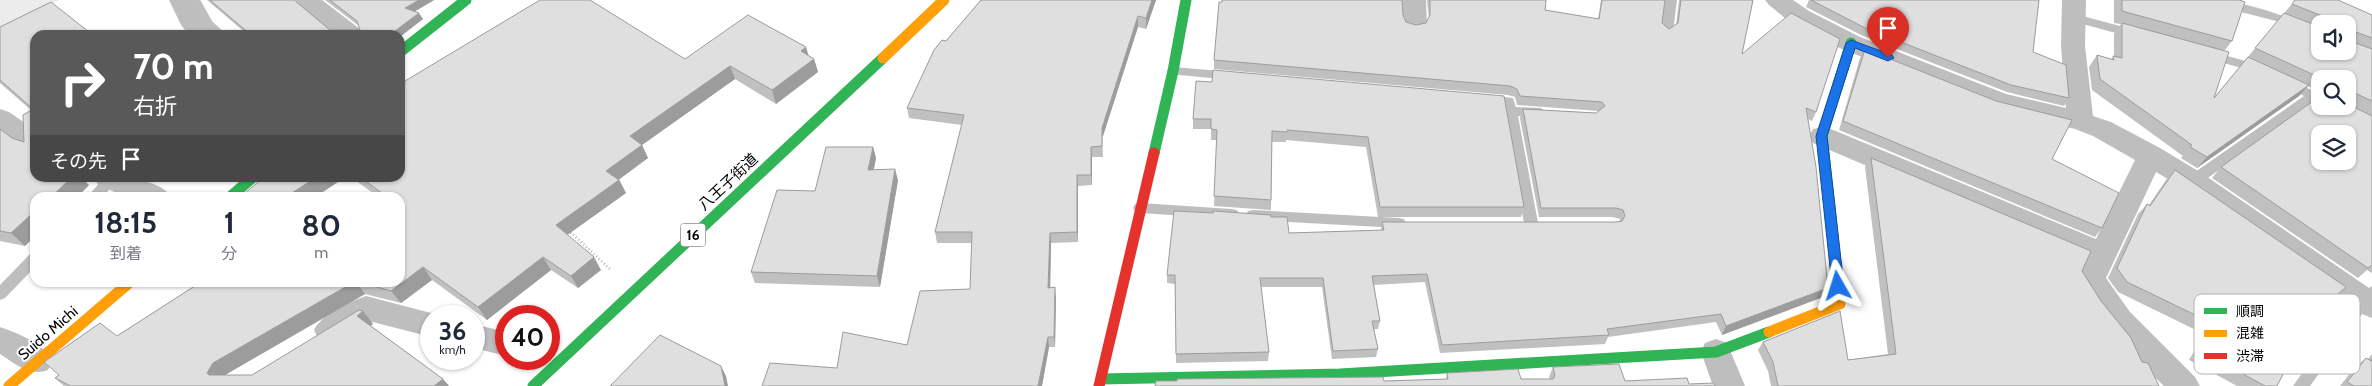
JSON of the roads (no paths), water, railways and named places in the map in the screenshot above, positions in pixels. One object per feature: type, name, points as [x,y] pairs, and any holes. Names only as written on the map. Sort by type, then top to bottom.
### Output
[{"type":"main road","points":[[405,48],[466,0]]},
{"type":"main road","name":"八王子街道","points":[[560,353],[633,291],[944,0]]},
{"type":"main road","points":[[1186,0],[1173,71],[1100,382],[1339,380],[1532,375],[1716,352],[1840,304],[1822,136],[1851,43]]},
{"type":"main road","points":[[236,192],[247,182]]},
{"type":"main road","name":"Suido Michi","points":[[9,386],[124,287]]},
{"type":"main road","name":"八王子街道","points":[[532,386],[545,370]]},
{"type":"street","points":[[182,0],[194,25],[199,30]]},
{"type":"street","points":[[307,0],[345,30]]},
{"type":"street","points":[[1414,0],[1415,24]]},
{"type":"street","points":[[1777,0],[1800,17],[1851,43],[2000,102],[2082,121],[2102,129],[2151,155],[2193,181],[2369,299]]},
{"type":"street","points":[[2073,9],[2075,83],[2082,121]]},
{"type":"street","points":[[0,118],[30,139]]},
{"type":"street","points":[[1822,136],[2102,254]]},
{"type":"street","points":[[2151,155],[2091,279],[2119,321],[2184,386]]},
{"type":"street","points":[[106,183],[137,192]]},
{"type":"street","points":[[309,342],[366,308],[420,322]]},
{"type":"street","points":[[0,339],[37,361]]},
{"type":"street","points":[[1716,352],[1728,386]]},
{"type":"lane","points":[[1667,32],[1671,0]]},
{"type":"lane","points":[[2210,0],[2280,18],[2311,32]]},
{"type":"lane","points":[[2073,9],[2148,38]]},
{"type":"lane","points":[[2195,50],[2251,66],[2311,95]]},
{"type":"lane","points":[[1173,71],[1242,77]]},
{"type":"lane","points":[[1478,98],[1508,101],[1531,223]]},
{"type":"lane","points":[[2193,181],[2311,102]]},
{"type":"lane","points":[[1511,111],[1557,113]]},
{"type":"lane","points":[[1140,208],[1380,224],[1409,223]]},
{"type":"lane","points":[[1512,223],[1549,223]]},
{"type":"lane","points":[[0,294],[30,263]]},
{"type":"lane","points":[[2360,311],[2369,299]]},
{"type":"lane","points":[[2301,386],[2310,374]]},
{"type":"waterway","points":[[194,0],[208,25],[214,30]]}]
